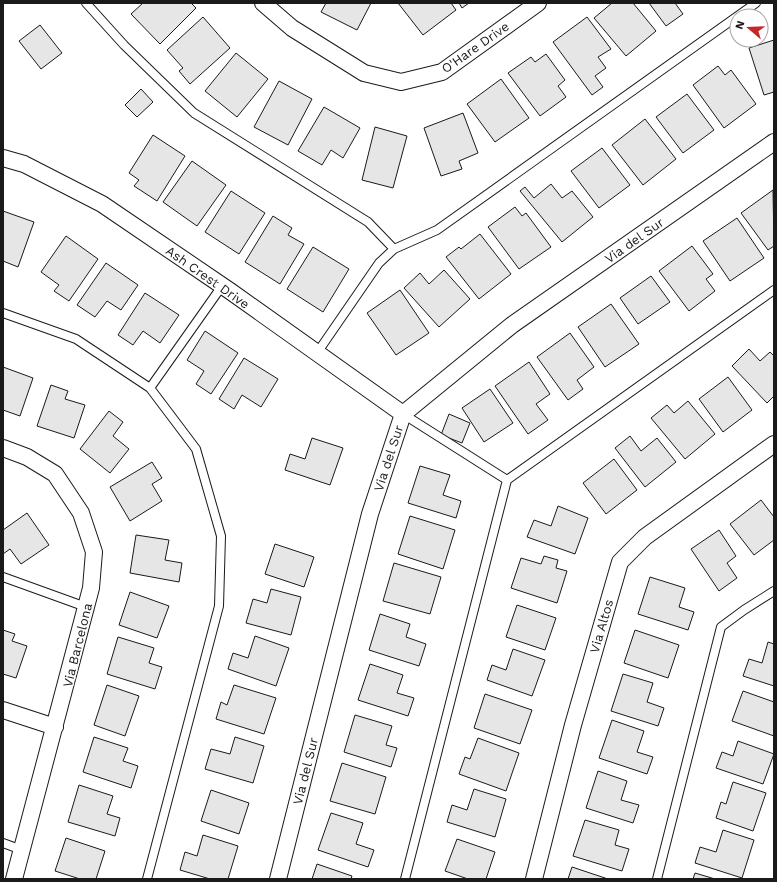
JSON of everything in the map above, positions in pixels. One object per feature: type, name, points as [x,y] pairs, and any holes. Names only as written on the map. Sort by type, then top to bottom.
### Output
[{"type":"street","name":"O'Hare Drive","points":[[263,3],[292,28],[364,73],[400,82],[442,72],[538,3]]},
{"type":"street","name":"Via del Sur","points":[[278,879],[370,514],[402,414],[512,325],[774,142]]},
{"type":"street","name":"Ash Crest Drive","points":[[3,158],[24,164],[102,204],[222,286],[402,414]]},
{"type":"street","name":"Via Altos","points":[[534,879],[573,725],[620,562],[645,538],[774,444]]},
{"type":"street","name":"Via Barcelona","points":[[3,448],[27,457],[56,474],[81,513],[94,552],[91,588],[14,879]]},
{"type":"street","points":[[3,710],[55,728]]},
{"type":"lane","points":[[86,3],[124,45],[194,113],[368,222],[394,249]]},
{"type":"lane","points":[[317,353],[379,263],[394,249],[437,230],[756,3]]},
{"type":"lane","points":[[150,388],[222,286]]},
{"type":"lane","points":[[405,879],[507,480],[774,290]]},
{"type":"lane","points":[[3,313],[76,339],[150,388],[196,449],[221,536],[219,606],[147,879]]},
{"type":"lane","points":[[402,414],[507,480]]},
{"type":"lane","points":[[3,577],[86,607]]},
{"type":"lane","points":[[657,879],[721,627],[774,591]]},
{"type":"lane","points":[[3,843],[22,850]]},
{"type":"building","points":[[143,3],[191,3],[196,8],[160,44],[131,14]]},
{"type":"building","points":[[326,3],[371,3],[357,30],[321,12]]},
{"type":"building","points":[[398,3],[451,3],[456,10],[423,35]]},
{"type":"building","points":[[459,3],[469,3],[462,8]]},
{"type":"building","points":[[612,3],[633,3],[656,31],[626,56],[594,18]]},
{"type":"building","points":[[649,3],[675,3],[683,14],[666,26]]},
{"type":"building","points":[[203,17],[230,48],[190,84],[179,71],[183,68],[167,50]]},
{"type":"building","points":[[587,17],[611,49],[598,57],[606,68],[595,76],[603,87],[592,95],[553,42]]},
{"type":"building","points":[[40,25],[62,53],[41,69],[19,41]]},
{"type":"building","points":[[774,40],[774,92],[764,95],[749,48],[769,48],[769,42]]},
{"type":"building","points":[[236,53],[268,79],[237,117],[205,91]]},
{"type":"building","points":[[546,54],[565,80],[558,86],[566,97],[540,116],[508,73],[531,57],[535,62]]},
{"type":"building","points":[[718,66],[725,75],[731,70],[756,104],[724,128],[693,85]]},
{"type":"building","points":[[501,79],[529,118],[495,142],[467,104]]},
{"type":"building","points":[[279,81],[312,99],[288,145],[254,127]]},
{"type":"building","points":[[141,89],[153,102],[137,117],[125,105]]},
{"type":"building","points":[[687,94],[714,130],[683,153],[656,117]]},
{"type":"building","points":[[324,107],[360,128],[343,158],[331,150],[322,165],[298,151]]},
{"type":"building","points":[[463,113],[478,153],[459,161],[462,169],[441,176],[424,128]]},
{"type":"building","points":[[645,119],[676,159],[643,185],[612,145]]},
{"type":"building","points":[[375,127],[407,136],[393,188],[362,180]]},
{"type":"building","points":[[153,135],[185,156],[157,201],[134,186],[139,180],[129,173]]},
{"type":"building","points":[[602,148],[630,185],[599,208],[571,171]]},
{"type":"building","points":[[192,161],[226,185],[197,226],[163,202]]},
{"type":"building","points":[[551,184],[562,198],[572,191],[593,217],[562,242],[520,191],[525,187],[534,198]]},
{"type":"building","points":[[773,190],[774,246],[768,250],[741,213]]},
{"type":"building","points":[[231,191],[265,213],[239,254],[205,232]]},
{"type":"building","points":[[515,207],[522,216],[526,213],[551,247],[519,269],[488,227]]},
{"type":"building","points":[[3,211],[34,222],[18,267],[3,261]]},
{"type":"building","points":[[273,216],[292,228],[288,235],[304,244],[280,284],[245,262]]},
{"type":"building","points":[[737,218],[764,258],[730,281],[703,241]]},
{"type":"building","points":[[480,234],[511,274],[479,299],[446,257],[459,247],[461,249]]},
{"type":"building","points":[[66,236],[98,259],[69,301],[54,291],[59,285],[41,272]]},
{"type":"building","points":[[692,246],[713,274],[706,279],[715,291],[689,311],[659,271]]},
{"type":"building","points":[[313,247],[349,269],[323,312],[287,289]]},
{"type":"building","points":[[106,263],[138,285],[121,310],[107,301],[95,317],[77,305]]},
{"type":"building","points":[[444,270],[470,299],[439,327],[404,288],[420,273],[429,284]]},
{"type":"building","points":[[651,276],[670,302],[638,324],[620,298]]},
{"type":"building","points":[[400,290],[429,333],[396,355],[367,313]]},
{"type":"building","points":[[145,293],[179,315],[160,343],[143,331],[133,345],[118,335]]},
{"type":"building","points":[[611,304],[639,344],[605,367],[578,327]]},
{"type":"building","points":[[205,331],[238,353],[211,394],[196,384],[204,371],[187,360]]},
{"type":"building","points":[[570,333],[594,367],[577,380],[583,389],[568,400],[537,357]]},
{"type":"building","points":[[749,349],[760,361],[770,352],[774,356],[774,396],[767,403],[732,366]]},
{"type":"building","points":[[244,358],[278,379],[261,407],[242,395],[234,409],[219,399]]},
{"type":"building","points":[[529,362],[550,394],[536,404],[548,420],[528,434],[495,386]]},
{"type":"building","points":[[3,367],[33,378],[20,416],[3,410]]},
{"type":"building","points":[[728,377],[752,410],[723,432],[699,399]]},
{"type":"building","points":[[51,385],[68,391],[65,399],[85,405],[74,438],[37,426]]},
{"type":"building","points":[[490,389],[513,423],[484,442],[462,408]]},
{"type":"building","points":[[688,401],[715,434],[685,459],[651,418],[667,405],[674,413]]},
{"type":"building","points":[[109,411],[123,422],[113,436],[129,449],[110,473],[80,449]]},
{"type":"building","points":[[449,414],[470,423],[462,443],[441,435]]},
{"type":"building","points":[[630,436],[641,451],[657,438],[676,462],[645,487],[615,448]]},
{"type":"building","points":[[312,438],[343,448],[330,485],[285,470],[290,454],[305,459]]},
{"type":"building","points":[[614,459],[637,490],[606,514],[583,483]]},
{"type":"building","points":[[152,462],[162,478],[152,484],[162,501],[130,521],[110,487]]},
{"type":"building","points":[[420,466],[450,475],[443,495],[461,501],[456,518],[408,503]]},
{"type":"building","points":[[761,500],[774,517],[774,540],[754,555],[730,524]]},
{"type":"building","points":[[558,506],[588,518],[575,554],[527,537],[534,520],[551,526]]},
{"type":"building","points":[[27,513],[49,545],[21,564],[10,549],[3,554],[3,530]]},
{"type":"building","points":[[410,516],[455,530],[443,569],[398,554]]},
{"type":"building","points":[[719,530],[736,556],[727,563],[737,578],[719,591],[691,549]]},
{"type":"building","points":[[136,535],[169,540],[165,560],[182,563],[179,582],[130,573]]},
{"type":"building","points":[[275,544],[314,557],[304,587],[265,574]]},
{"type":"building","points":[[544,556],[558,560],[556,568],[567,571],[557,603],[511,588],[521,558],[541,564]]},
{"type":"building","points":[[394,563],[441,577],[430,614],[383,601]]},
{"type":"building","points":[[650,577],[685,588],[679,607],[694,612],[688,630],[638,614]]},
{"type":"building","points":[[271,589],[301,597],[291,635],[246,623],[253,599],[267,603]]},
{"type":"building","points":[[130,592],[169,606],[157,638],[119,625]]},
{"type":"building","points":[[517,605],[556,618],[545,650],[506,637]]},
{"type":"building","points":[[380,614],[410,624],[406,637],[426,644],[419,666],[369,650]]},
{"type":"building","points":[[3,630],[15,634],[12,641],[27,646],[16,678],[3,674]]},
{"type":"building","points":[[635,630],[679,645],[668,678],[624,663]]},
{"type":"building","points":[[255,636],[289,648],[276,686],[228,669],[233,653],[248,658]]},
{"type":"building","points":[[118,637],[154,648],[149,663],[162,667],[155,689],[107,674]]},
{"type":"building","points":[[768,642],[774,644],[774,686],[743,676],[749,659],[762,663]]},
{"type":"building","points":[[513,649],[545,660],[532,696],[487,680],[492,665],[506,670]]},
{"type":"building","points":[[370,664],[403,675],[397,693],[414,698],[408,716],[358,700]]},
{"type":"building","points":[[623,674],[653,683],[647,702],[664,708],[658,726],[611,711]]},
{"type":"building","points":[[107,685],[139,696],[125,736],[94,725]]},
{"type":"building","points":[[234,685],[276,698],[264,734],[216,719],[221,702],[227,705]]},
{"type":"building","points":[[743,691],[774,702],[774,736],[732,721]]},
{"type":"building","points":[[485,694],[532,710],[520,744],[474,728]]},
{"type":"building","points":[[355,715],[392,726],[386,745],[397,748],[391,767],[344,752]]},
{"type":"building","points":[[612,720],[644,731],[637,752],[653,757],[647,774],[599,758]]},
{"type":"building","points":[[94,737],[128,748],[123,761],[138,766],[131,788],[83,772]]},
{"type":"building","points":[[235,737],[264,746],[253,783],[205,769],[211,749],[230,754]]},
{"type":"building","points":[[478,738],[519,753],[506,791],[459,774],[465,757],[470,759]]},
{"type":"building","points":[[738,741],[774,754],[763,784],[716,768],[722,752],[733,756]]},
{"type":"building","points":[[342,763],[386,777],[375,814],[330,801]]},
{"type":"building","points":[[598,771],[627,781],[621,800],[639,805],[633,823],[586,808]]},
{"type":"building","points":[[733,782],[766,793],[753,831],[716,818],[721,802],[726,804]]},
{"type":"building","points":[[79,785],[113,796],[107,814],[120,818],[115,836],[68,822]]},
{"type":"building","points":[[474,789],[506,799],[495,837],[447,822],[452,805],[467,810]]},
{"type":"building","points":[[211,790],[249,803],[239,834],[201,821]]},
{"type":"building","points":[[331,813],[363,823],[356,844],[374,850],[368,867],[318,850]]},
{"type":"building","points":[[585,820],[619,830],[615,845],[629,849],[622,871],[573,856]]},
{"type":"building","points":[[723,830],[754,840],[742,878],[695,863],[700,847],[716,852]]},
{"type":"building","points":[[203,835],[238,846],[228,879],[210,879],[180,870],[185,852],[197,856]]},
{"type":"building","points":[[66,838],[105,851],[96,879],[80,879],[55,871]]},
{"type":"building","points":[[457,839],[495,852],[486,879],[468,879],[445,871]]},
{"type":"building","points":[[317,864],[352,876],[351,879],[312,879]]},
{"type":"building","points":[[572,867],[608,879],[568,879]]},
{"type":"building","points":[[695,873],[715,879],[693,879]]}]
